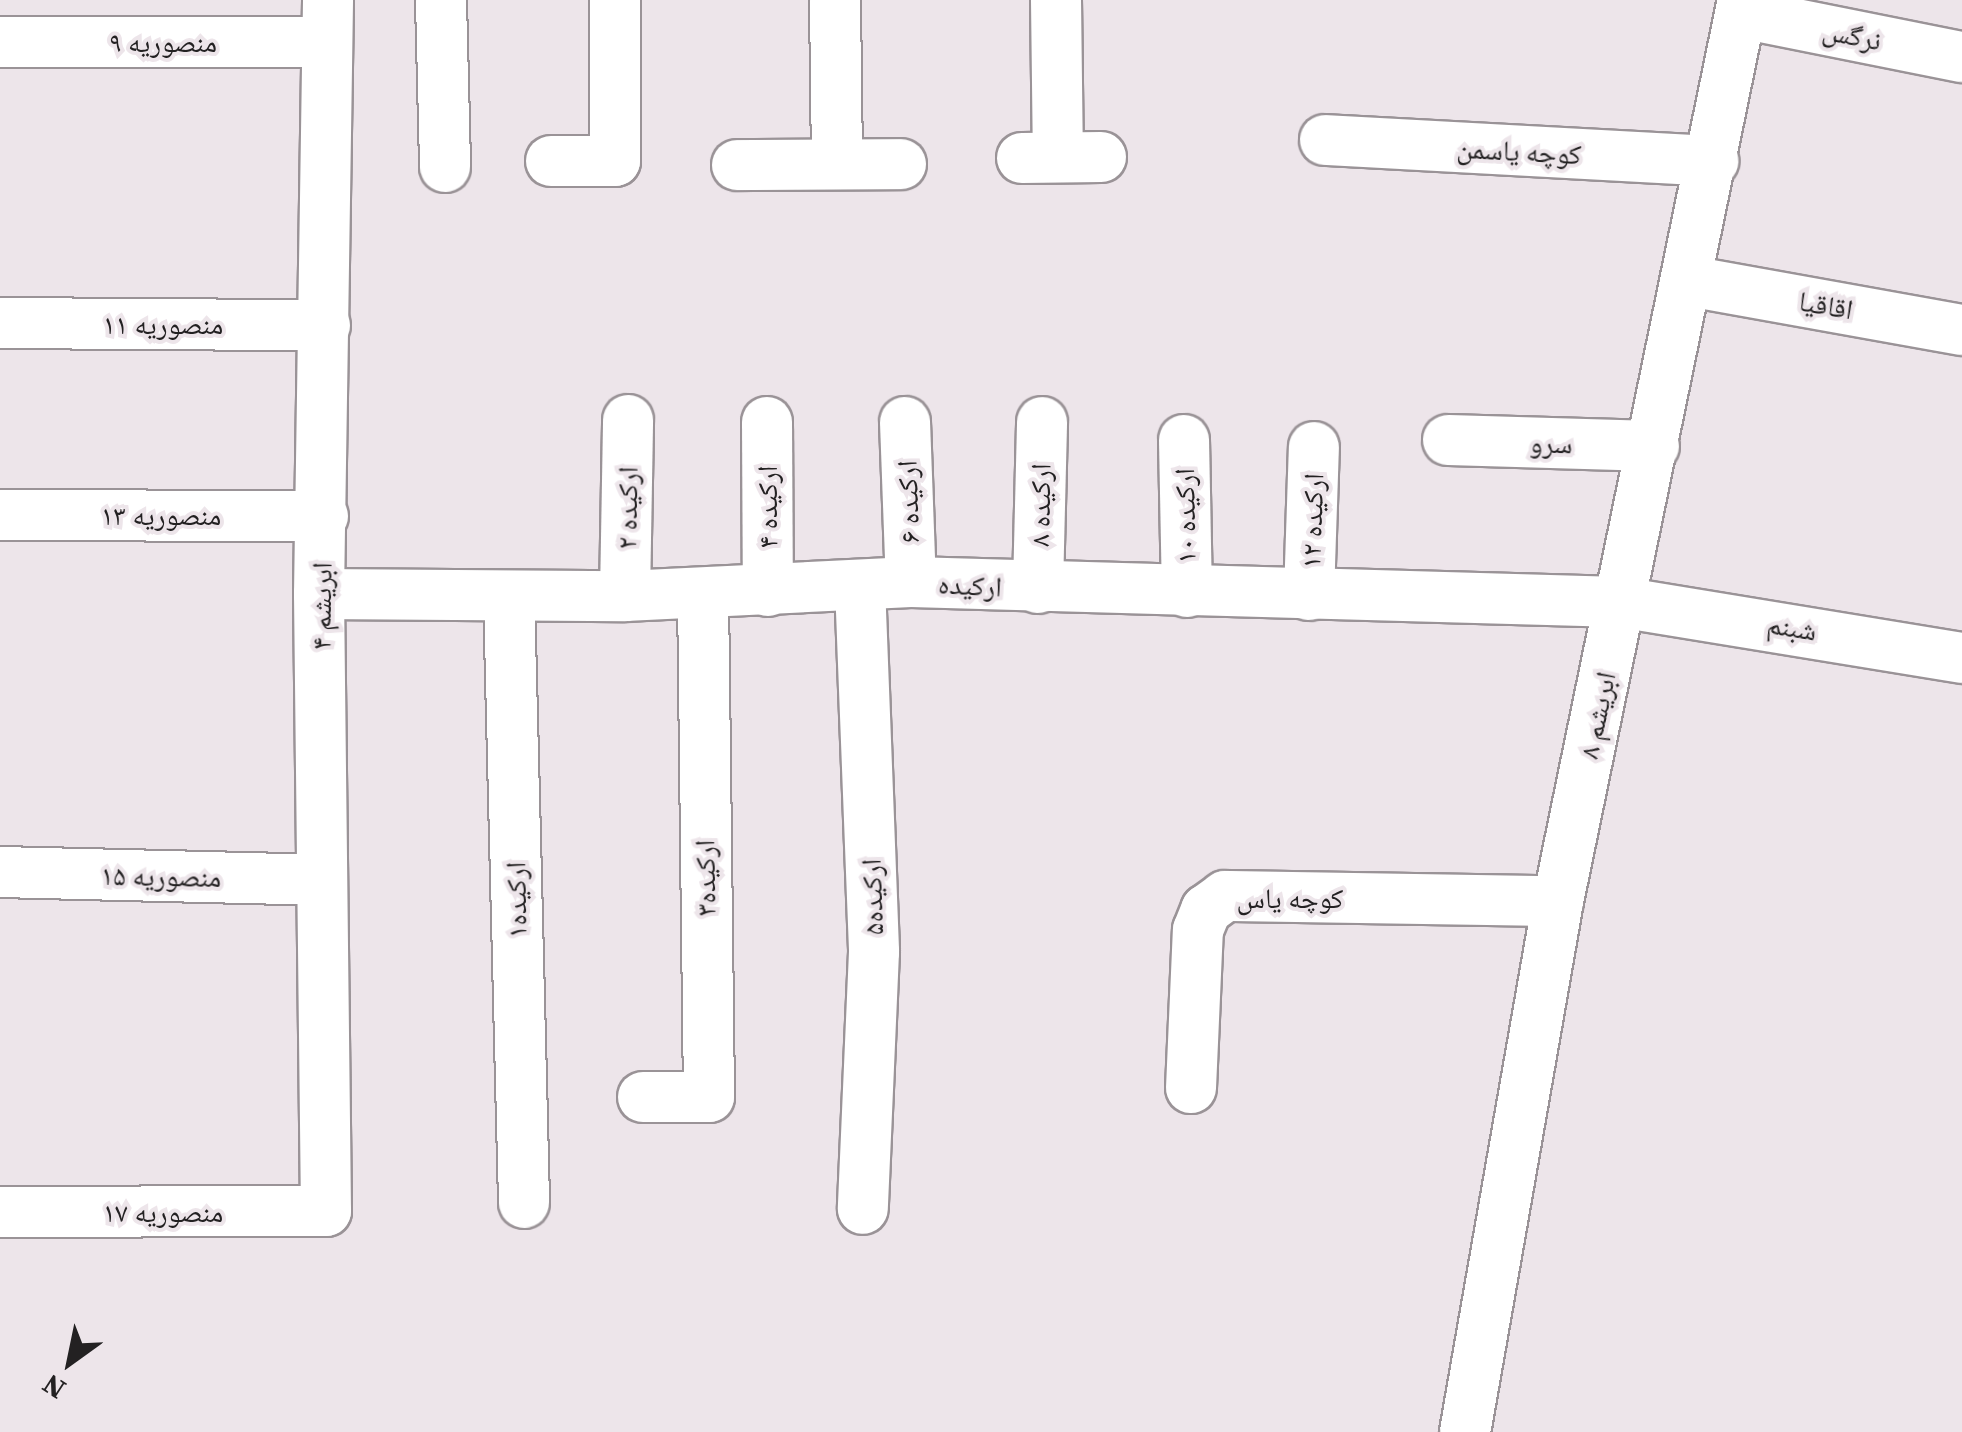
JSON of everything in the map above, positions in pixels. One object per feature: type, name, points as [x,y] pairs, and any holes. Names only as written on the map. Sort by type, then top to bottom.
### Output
[{"type":"street","points":[[441,0],[445,167]]},
{"type":"street","points":[[551,161],[614,160],[616,0]]},
{"type":"street","points":[[834,0],[838,162]]},
{"type":"street","points":[[1056,0],[1060,157]]},
{"type":"street","name":"نرگس","points":[[1742,6],[1962,57]]},
{"type":"street","name":"ابریشم ۸","points":[[1465,1432],[1558,901],[1689,280],[1742,6]]},
{"type":"street","name":"منصوریه ۹","points":[[0,42],[327,21]]},
{"type":"street","name":"ابریشم ۴","points":[[326,1211],[320,594],[327,21]]},
{"type":"street","name":"کوچه یاسمن","points":[[1324,140],[1713,161]]},
{"type":"street","points":[[738,165],[901,164]]},
{"type":"street","name":"اقاقیا","points":[[1689,280],[1962,330]]},
{"type":"street","name":"منصوریه ۱۱","points":[[0,324],[325,325]]},
{"type":"street","name":"ارکیده ۲","points":[[625,596],[628,420]]},
{"type":"street","name":"ارکیده ۴","points":[[767,422],[768,591]]},
{"type":"street","name":"ارکیده ۶","points":[[906,422],[911,582]]},
{"type":"street","name":"ارکیده ۸","points":[[1038,588],[1042,422]]},
{"type":"street","name":"ارکیده ۱۰","points":[[1184,440],[1187,592]]},
{"type":"street","name":"سرو","points":[[1448,440],[1654,446]]},
{"type":"street","name":"ارکیده ۱۲","points":[[1310,595],[1314,446]]},
{"type":"street","name":"منصوریه ۱۳","points":[[0,515],[323,516]]},
{"type":"street","name":"ارکیده","points":[[320,594],[625,596],[911,582],[1620,602]]},
{"type":"street","name":"ارکیده۵","points":[[860,585],[874,952],[863,1209]]},
{"type":"street","name":"ارکیده۳","points":[[644,1097],[709,1096],[704,594]]},
{"type":"street","name":"ارکیده۱","points":[[508,596],[524,1203]]},
{"type":"street","name":"شبنم","points":[[1620,602],[1962,658]]},
{"type":"street","name":"منصوریه ۱۵","points":[[0,872],[322,880]]},
{"type":"street","name":"کوچه یاس","points":[[1191,1088],[1198,930],[1206,910],[1225,896],[1558,901]]},
{"type":"street","name":"منصوریه ۱۷","points":[[0,1212],[326,1211]]}]
